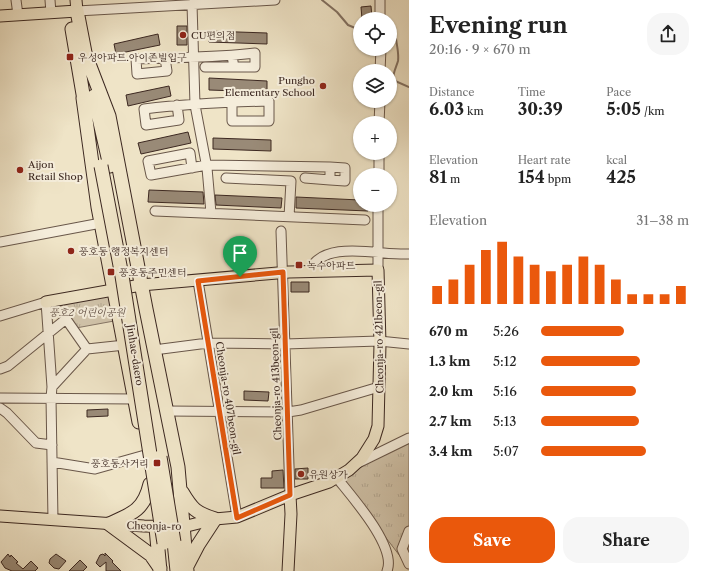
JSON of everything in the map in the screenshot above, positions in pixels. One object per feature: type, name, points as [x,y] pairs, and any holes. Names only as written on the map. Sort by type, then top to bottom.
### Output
[{"type":"highway","name":"Jinhae-daero","points":[[73,6],[86,56],[169,542],[183,570]]},
{"type":"highway","name":"Jinhae-daero","points":[[73,6],[83,98],[105,166],[170,510],[169,542],[162,570]]},
{"type":"highway","points":[[86,56],[109,116],[178,467],[183,527],[183,570]]},
{"type":"highway","points":[[83,98],[101,223],[145,455],[162,570]]},
{"type":"highway","points":[[109,524],[128,516],[138,509],[147,497],[150,484]]},
{"type":"highway","points":[[180,486],[190,505],[197,512],[215,519],[183,570]]},
{"type":"highway","points":[[109,524],[151,555],[162,570]]},
{"type":"main road","points":[[0,16],[51,13],[73,6]]},
{"type":"main road","points":[[46,302],[141,285],[198,281],[283,272],[378,270]]},
{"type":"main road","name":"Cheonja-ro 421beon-gil","points":[[358,463],[374,439],[378,426],[380,341],[378,270]]},
{"type":"main road","name":"Cheonja-ro","points":[[0,516],[156,527],[183,527],[215,519],[237,518],[290,495],[329,482],[358,463]]},
{"type":"main road","points":[[288,571],[291,514],[290,495]]},
{"type":"street","points":[[16,0],[18,15]]},
{"type":"street","points":[[50,0],[51,13]]},
{"type":"street","points":[[73,6],[150,3],[192,4],[274,0]]},
{"type":"street","points":[[380,0],[380,12]]},
{"type":"street","points":[[192,4],[195,103],[207,165],[211,213]]},
{"type":"street","points":[[165,58],[232,56],[255,52],[256,67],[205,66]]},
{"type":"street","points":[[232,56],[234,67]]},
{"type":"street","points":[[177,105],[232,102]]},
{"type":"street","points":[[192,168],[207,165],[345,168],[345,181],[305,178]]},
{"type":"street","points":[[330,167],[330,180]]},
{"type":"street","points":[[226,178],[291,181],[289,217]]},
{"type":"street","points":[[155,211],[366,220]]},
{"type":"street","name":"Cheonja-ro 421beon-gil","points":[[378,212],[378,270]]},
{"type":"street","points":[[0,242],[101,223]]},
{"type":"street","name":"Cheonja-ro 413beon-gil","points":[[281,231],[290,495]]},
{"type":"street","points":[[308,271],[314,263],[337,252],[357,250],[409,254]]},
{"type":"street","name":"Cheonja-ro 407beon-gil","points":[[198,281],[237,518]]},
{"type":"street","points":[[0,316],[46,302],[52,387],[53,520]]},
{"type":"street","points":[[0,369],[8,366],[66,319],[88,349]]},
{"type":"street","points":[[154,350],[208,343],[285,344],[380,341],[409,344]]},
{"type":"street","points":[[52,387],[88,349],[125,345]]},
{"type":"street","points":[[167,411],[288,412],[301,410],[379,387]]},
{"type":"street","points":[[0,398],[135,399]]},
{"type":"street","points":[[0,408],[7,413],[36,443],[52,445]]},
{"type":"street","name":"Cheonja-ro","points":[[358,463],[409,438]]},
{"type":"street","points":[[52,462],[94,469],[145,455]]},
{"type":"street","points":[[337,478],[383,540],[389,562],[386,571]]},
{"type":"street","points":[[409,531],[402,549],[409,564]]},
{"type":"green space","name":"풍호2 어린이공원","points":[[107,296],[110,299],[114,321],[76,328],[69,316],[60,308],[60,303]]},
{"type":"green space","points":[[409,437],[409,568],[339,476]]},
{"type":"building","points":[[371,6],[372,12],[361,12],[361,7]]},
{"type":"building","name":"CU편의점","points":[[177,26],[187,26],[187,45],[177,45]]},
{"type":"building","points":[[209,31],[267,33],[267,44],[209,42]]},
{"type":"building","points":[[158,34],[160,45],[116,54],[114,44]]},
{"type":"building","points":[[209,78],[267,81],[267,92],[209,90]]},
{"type":"building","points":[[169,86],[171,96],[128,106],[126,95]]},
{"type":"building","points":[[188,132],[191,143],[141,154],[138,143]]},
{"type":"building","points":[[213,138],[271,140],[271,151],[213,149]]},
{"type":"building","points":[[149,190],[203,192],[204,204],[148,202]]},
{"type":"building","points":[[215,195],[282,198],[281,208],[216,205]]},
{"type":"building","points":[[296,197],[353,200],[353,210],[296,208]]},
{"type":"building","points":[[291,282],[309,282],[309,292],[291,292]]},
{"type":"building","points":[[244,391],[269,392],[268,401],[244,400]]},
{"type":"building","points":[[108,409],[108,416],[87,417],[87,410]]},
{"type":"building","name":"유원상가","points":[[308,468],[308,479],[295,479],[295,469]]},
{"type":"building","points":[[283,470],[284,488],[261,488],[261,478],[272,478],[272,471]]},
{"type":"building","points":[[105,553],[121,571],[106,571],[106,562],[100,567],[96,563],[100,555],[103,554],[105,556]]},
{"type":"building","points":[[8,554],[18,562],[16,563],[23,569],[31,561],[38,568],[35,571],[12,571],[5,568],[1,562]]},
{"type":"building","points":[[56,554],[66,561],[59,569],[54,568],[49,563],[50,559]]},
{"type":"building","points":[[80,560],[87,567],[83,571],[69,571]]},
{"type":"waterway","points":[[322,0],[337,12],[348,25],[353,27]]},
{"type":"waterway","points":[[397,46],[398,61],[393,80],[409,87]]},
{"type":"place","name":"CU편의점","points":[[183,35]]},
{"type":"place","name":"우성아파트.아이존빌입구","points":[[70,57]]},
{"type":"place","name":"Pungho Elementary School","points":[[323,86]]},
{"type":"place","name":"Aijon Retail Shop","points":[[20,170]]},
{"type":"place","name":"풍호동 행정복지센터","points":[[71,251]]},
{"type":"place","name":"녹수아파트","points":[[299,265]]},
{"type":"place","name":"풍호동주민센터","points":[[111,272]]},
{"type":"place","name":"풍호동사거리","points":[[157,463]]},
{"type":"place","name":"유원상가","points":[[301,474]]},
{"type":"route","points":[[283,272],[290,495],[237,518],[198,281],[240,277],[283,272]]}]
